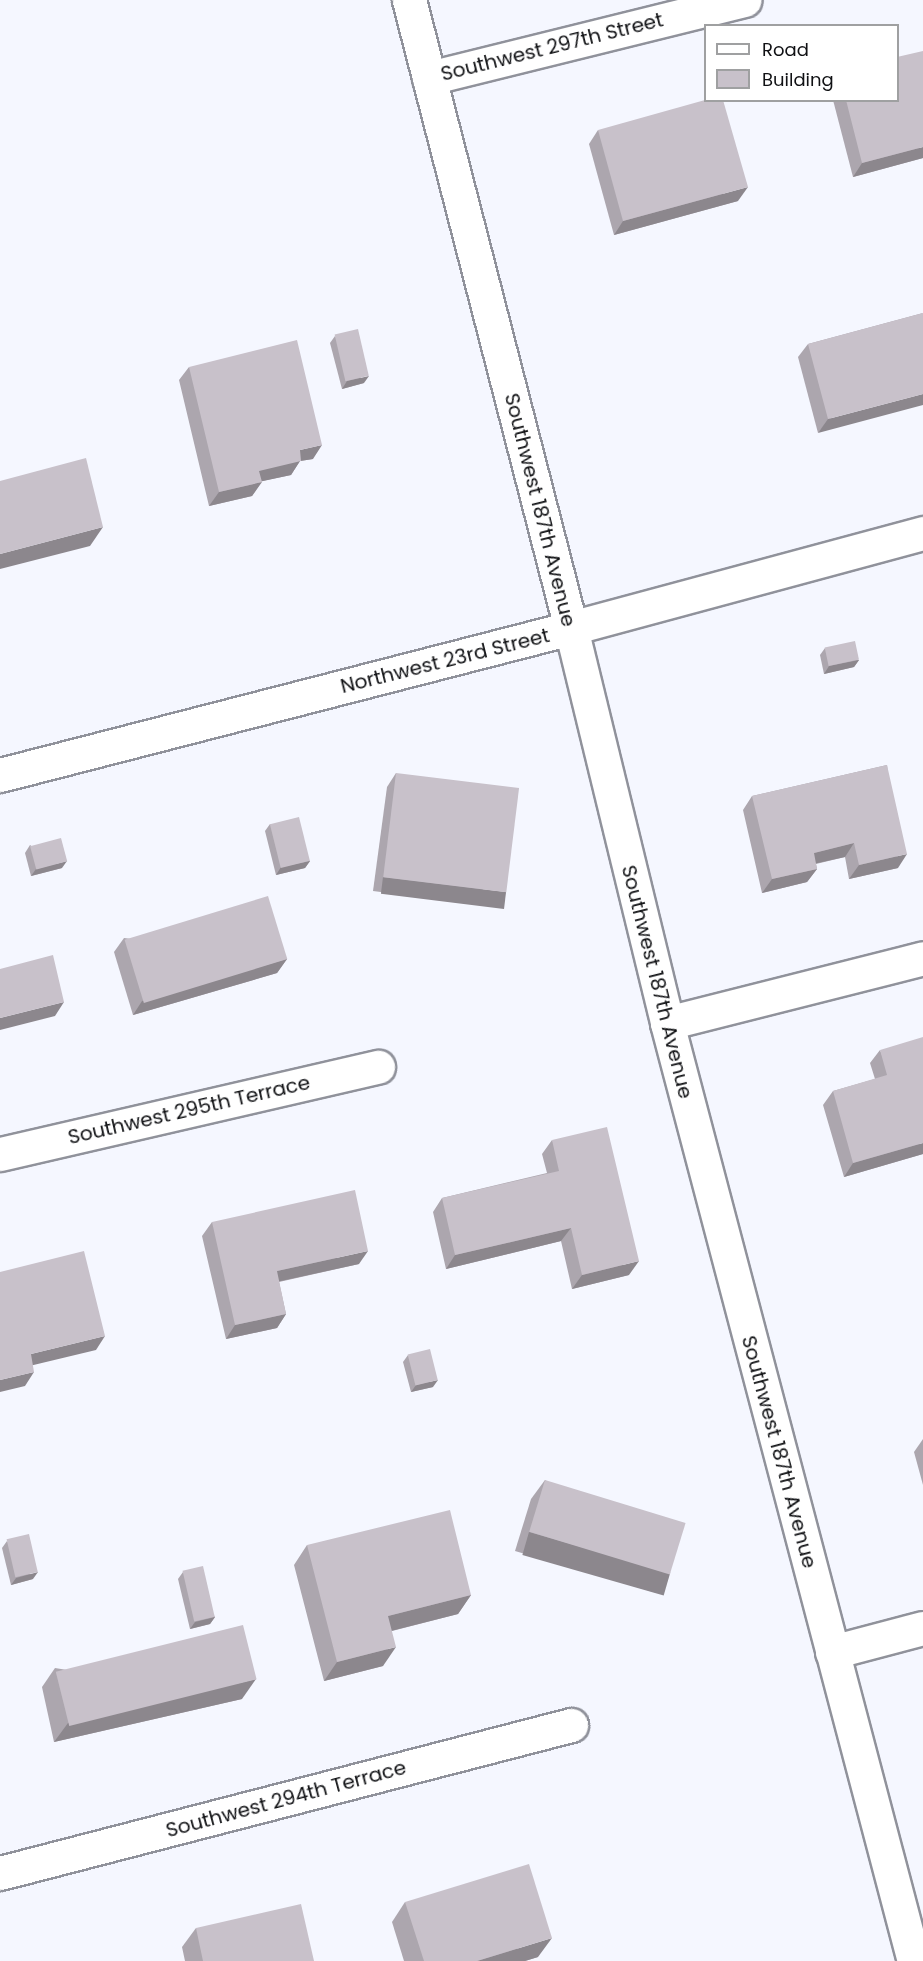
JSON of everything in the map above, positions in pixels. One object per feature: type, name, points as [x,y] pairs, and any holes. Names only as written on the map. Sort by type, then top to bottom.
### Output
[{"type":"street","name":"Southwest 187th Avenue","points":[[409,0],[571,628],[666,1023],[914,1961]]},
{"type":"street","name":"Southwest 297th Street","points":[[429,78],[745,0]]},
{"type":"street","name":"Northwest 23rd Street","points":[[0,775],[571,628],[923,533]]},
{"type":"street","points":[[666,1023],[923,958]]},
{"type":"street","name":"Southwest 295th Terrace","points":[[0,1154],[378,1067]]},
{"type":"street","points":[[832,1652],[923,1628]]},
{"type":"street","name":"Southwest 294th Terrace","points":[[0,1873],[572,1725]]},
{"type":"building","points":[[923,51],[923,147],[862,163],[847,102],[899,102],[899,57]]},
{"type":"building","points":[[704,100],[724,102],[748,187],[623,221],[598,130]]},
{"type":"building","points":[[923,313],[923,394],[828,419],[808,344]]},
{"type":"building","points":[[358,329],[369,376],[345,381],[335,334]]},
{"type":"building","points":[[297,340],[322,445],[300,450],[301,461],[259,471],[262,482],[219,492],[189,367]]},
{"type":"building","points":[[86,458],[103,527],[0,554],[0,481]]},
{"type":"building","points":[[855,641],[859,660],[829,666],[825,647]]},
{"type":"building","points":[[887,765],[907,854],[859,865],[854,843],[814,853],[817,869],[772,879],[752,796]]},
{"type":"building","points":[[396,773],[519,788],[506,892],[383,877]]},
{"type":"building","points":[[299,817],[310,861],[281,868],[270,824]]},
{"type":"building","points":[[61,838],[67,861],[36,869],[30,846]]},
{"type":"building","points":[[268,896],[287,959],[144,1003],[125,940]]},
{"type":"building","points":[[53,955],[64,1002],[0,1018],[0,969]]},
{"type":"building","points":[[923,1037],[923,1143],[853,1163],[833,1091],[887,1075],[880,1050]]},
{"type":"building","points":[[607,1127],[639,1261],[582,1275],[571,1228],[455,1255],[442,1198],[559,1171],[552,1140]]},
{"type":"building","points":[[355,1190],[368,1251],[277,1271],[286,1314],[235,1325],[212,1222]]},
{"type":"building","points":[[84,1251],[105,1336],[31,1354],[34,1372],[0,1380],[0,1272]]},
{"type":"building","points":[[430,1349],[438,1380],[415,1386],[408,1355]]},
{"type":"building","points":[[545,1480],[686,1523],[670,1575],[529,1532]]},
{"type":"building","points":[[450,1510],[471,1595],[388,1616],[396,1647],[337,1662],[307,1545]]},
{"type":"building","points":[[29,1534],[38,1572],[15,1577],[7,1539]]},
{"type":"building","points":[[203,1566],[215,1617],[194,1621],[183,1571]]},
{"type":"building","points":[[243,1625],[257,1679],[69,1726],[56,1672]]},
{"type":"building","points":[[529,1864],[552,1938],[477,1961],[424,1961],[405,1902]]},
{"type":"building","points":[[301,1904],[314,1961],[203,1961],[196,1928]]}]
